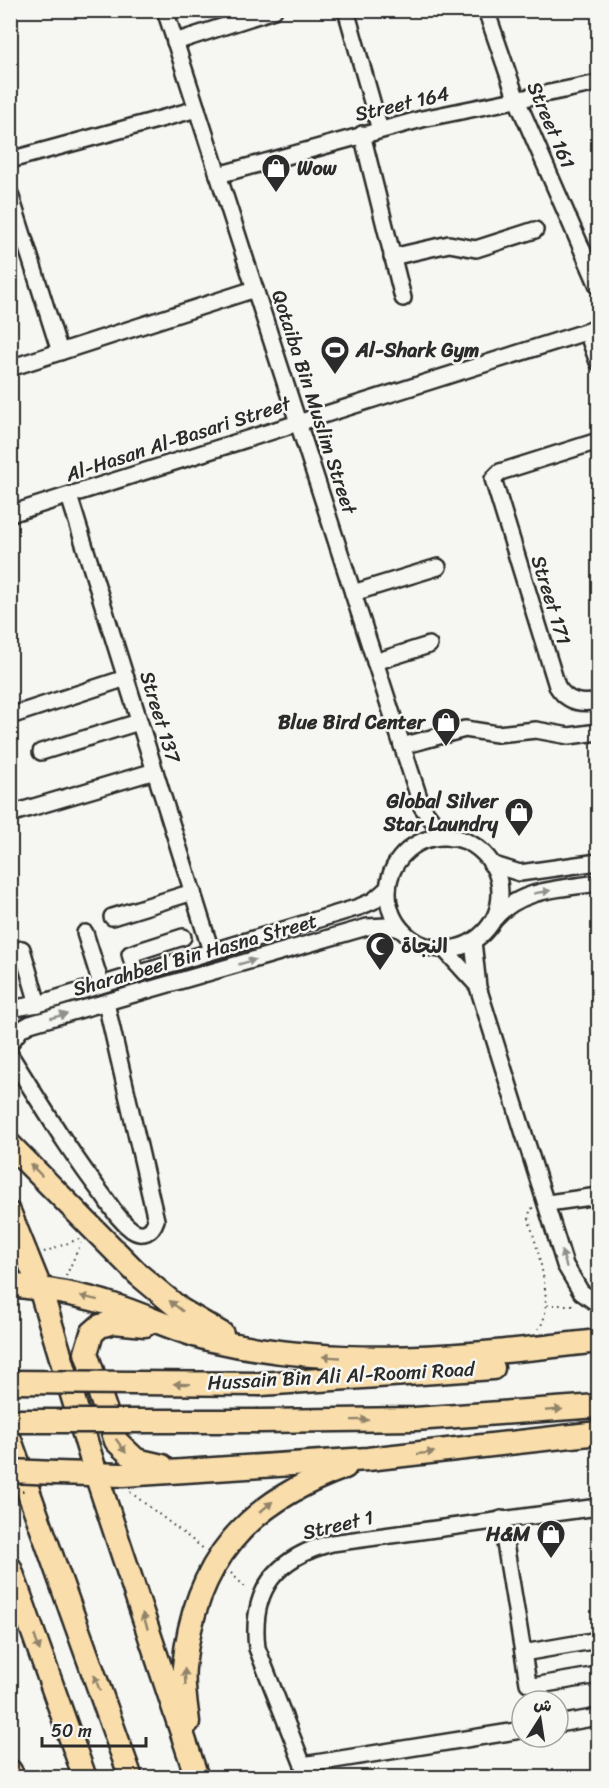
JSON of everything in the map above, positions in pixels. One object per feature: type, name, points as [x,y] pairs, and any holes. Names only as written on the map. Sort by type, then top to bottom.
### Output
[{"type":"highway","points":[[10,1144],[139,1275],[181,1310],[244,1346]]},
{"type":"highway","points":[[10,1214],[30,1256],[96,1474],[193,1767]]},
{"type":"highway","points":[[10,1285],[40,1288],[104,1302],[173,1328],[244,1346],[321,1356],[403,1358],[484,1355],[598,1341]]},
{"type":"highway","points":[[173,1328],[114,1322],[100,1326],[92,1333],[86,1353],[116,1441],[126,1454],[151,1466],[202,1468]]},
{"type":"highway","name":"Hussain Bin Ali Al-Roomi Road","points":[[10,1382],[261,1384],[410,1376],[598,1357]]},
{"type":"highway","name":"Hussain Bin Ali Al-Roomi Road","points":[[10,1421],[415,1419],[598,1406]]},
{"type":"highway","points":[[10,1471],[123,1475],[202,1468],[368,1459],[598,1433]]},
{"type":"highway","points":[[10,1440],[131,1778]]},
{"type":"highway","points":[[193,1767],[185,1660],[189,1632],[201,1591],[242,1527],[273,1500],[309,1480],[368,1459]]},
{"type":"highway","points":[[10,1568],[85,1778]]},
{"type":"highway","points":[[10,1770],[14,1778]]},
{"type":"street","name":"Qotaiba Bin Muslim Street","points":[[165,10],[422,807],[435,824],[452,838]]},
{"type":"street","points":[[176,42],[274,10]]},
{"type":"street","points":[[346,10],[380,130]]},
{"type":"street","name":"Street 161","points":[[486,10],[517,100],[598,286]]},
{"type":"street","name":"Street 164","points":[[218,175],[422,119],[598,83]]},
{"type":"street","points":[[10,160],[197,109]]},
{"type":"street","points":[[362,134],[404,298]]},
{"type":"street","points":[[10,194],[60,352]]},
{"type":"street","points":[[392,257],[449,244],[476,249],[535,230]]},
{"type":"street","points":[[10,368],[255,289]]},
{"type":"street","points":[[593,330],[598,362]]},
{"type":"street","name":"Al-Hasan Al-Basari Street","points":[[10,514],[593,330]]},
{"type":"street","name":"Street 171","points":[[598,441],[500,472],[493,479],[556,686],[561,694],[578,702],[598,701]]},
{"type":"street","name":"Street 137","points":[[69,496],[211,951]]},
{"type":"street","points":[[353,594],[438,567]]},
{"type":"street","points":[[375,662],[429,645]]},
{"type":"street","points":[[10,716],[126,678]]},
{"type":"street","points":[[41,752],[139,722]]},
{"type":"street","points":[[402,746],[465,729],[497,734],[536,730],[569,736],[598,732]]},
{"type":"street","points":[[10,814],[155,771]]},
{"type":"street","name":"Qotaiba Bin Muslim Street","points":[[419,843],[422,807]]},
{"type":"street","points":[[493,920],[500,892],[491,864],[478,849],[452,838],[432,838],[419,843],[398,860],[388,888],[389,908],[400,929],[424,946],[444,949],[473,941],[511,903],[524,896],[598,883]]},
{"type":"street","points":[[491,864],[506,871],[528,873],[598,862]]},
{"type":"street","name":"Sharahbeel Bin Hasna Street","points":[[10,1009],[38,1004],[359,907],[373,901],[388,888]]},
{"type":"street","points":[[112,917],[193,892]]},
{"type":"street","name":"Sharahbeel Bin Hasna Street","points":[[10,1043],[21,1029],[30,1024],[367,927],[387,926],[400,929]]},
{"type":"street","points":[[85,933],[101,984]]},
{"type":"street","points":[[136,974],[130,954],[183,937]]},
{"type":"street","points":[[473,941],[478,987],[571,1277],[581,1292],[598,1304]]},
{"type":"street","points":[[22,949],[38,1004]]},
{"type":"street","points":[[444,949],[478,987]]},
{"type":"street","points":[[10,1055],[72,1155],[122,1221],[139,1233],[148,1233],[154,1228],[156,1220],[106,1003]]},
{"type":"street","points":[[548,1203],[598,1196]]},
{"type":"street","name":"Street 1","points":[[306,1771],[261,1662],[255,1634],[259,1602],[275,1573],[286,1563],[317,1547],[359,1539],[598,1507]]},
{"type":"street","points":[[501,1520],[528,1683],[534,1686],[598,1675]]},
{"type":"street","points":[[523,1653],[598,1640]]},
{"type":"street","points":[[570,1722],[598,1717]]},
{"type":"street","points":[[306,1771],[510,1732]]},
{"type":"path","points":[[535,1332],[544,1324],[547,1305],[529,1220],[530,1209],[548,1203]]},
{"type":"path","points":[[30,1256],[83,1237]]},
{"type":"path","points":[[126,1490],[219,1560],[259,1602]]},
{"type":"place","name":"Wow","points":[[276,194]]},
{"type":"place","name":"Al-Shark Gym","points":[[335,376]]},
{"type":"place","name":"Blue Bird Center","points":[[446,748]]},
{"type":"place","name":"Global Silver Star Laundry","points":[[519,838]]},
{"type":"place","name":"النجاة","points":[[380,972]]},
{"type":"place","name":"H&M","points":[[551,1560]]}]
